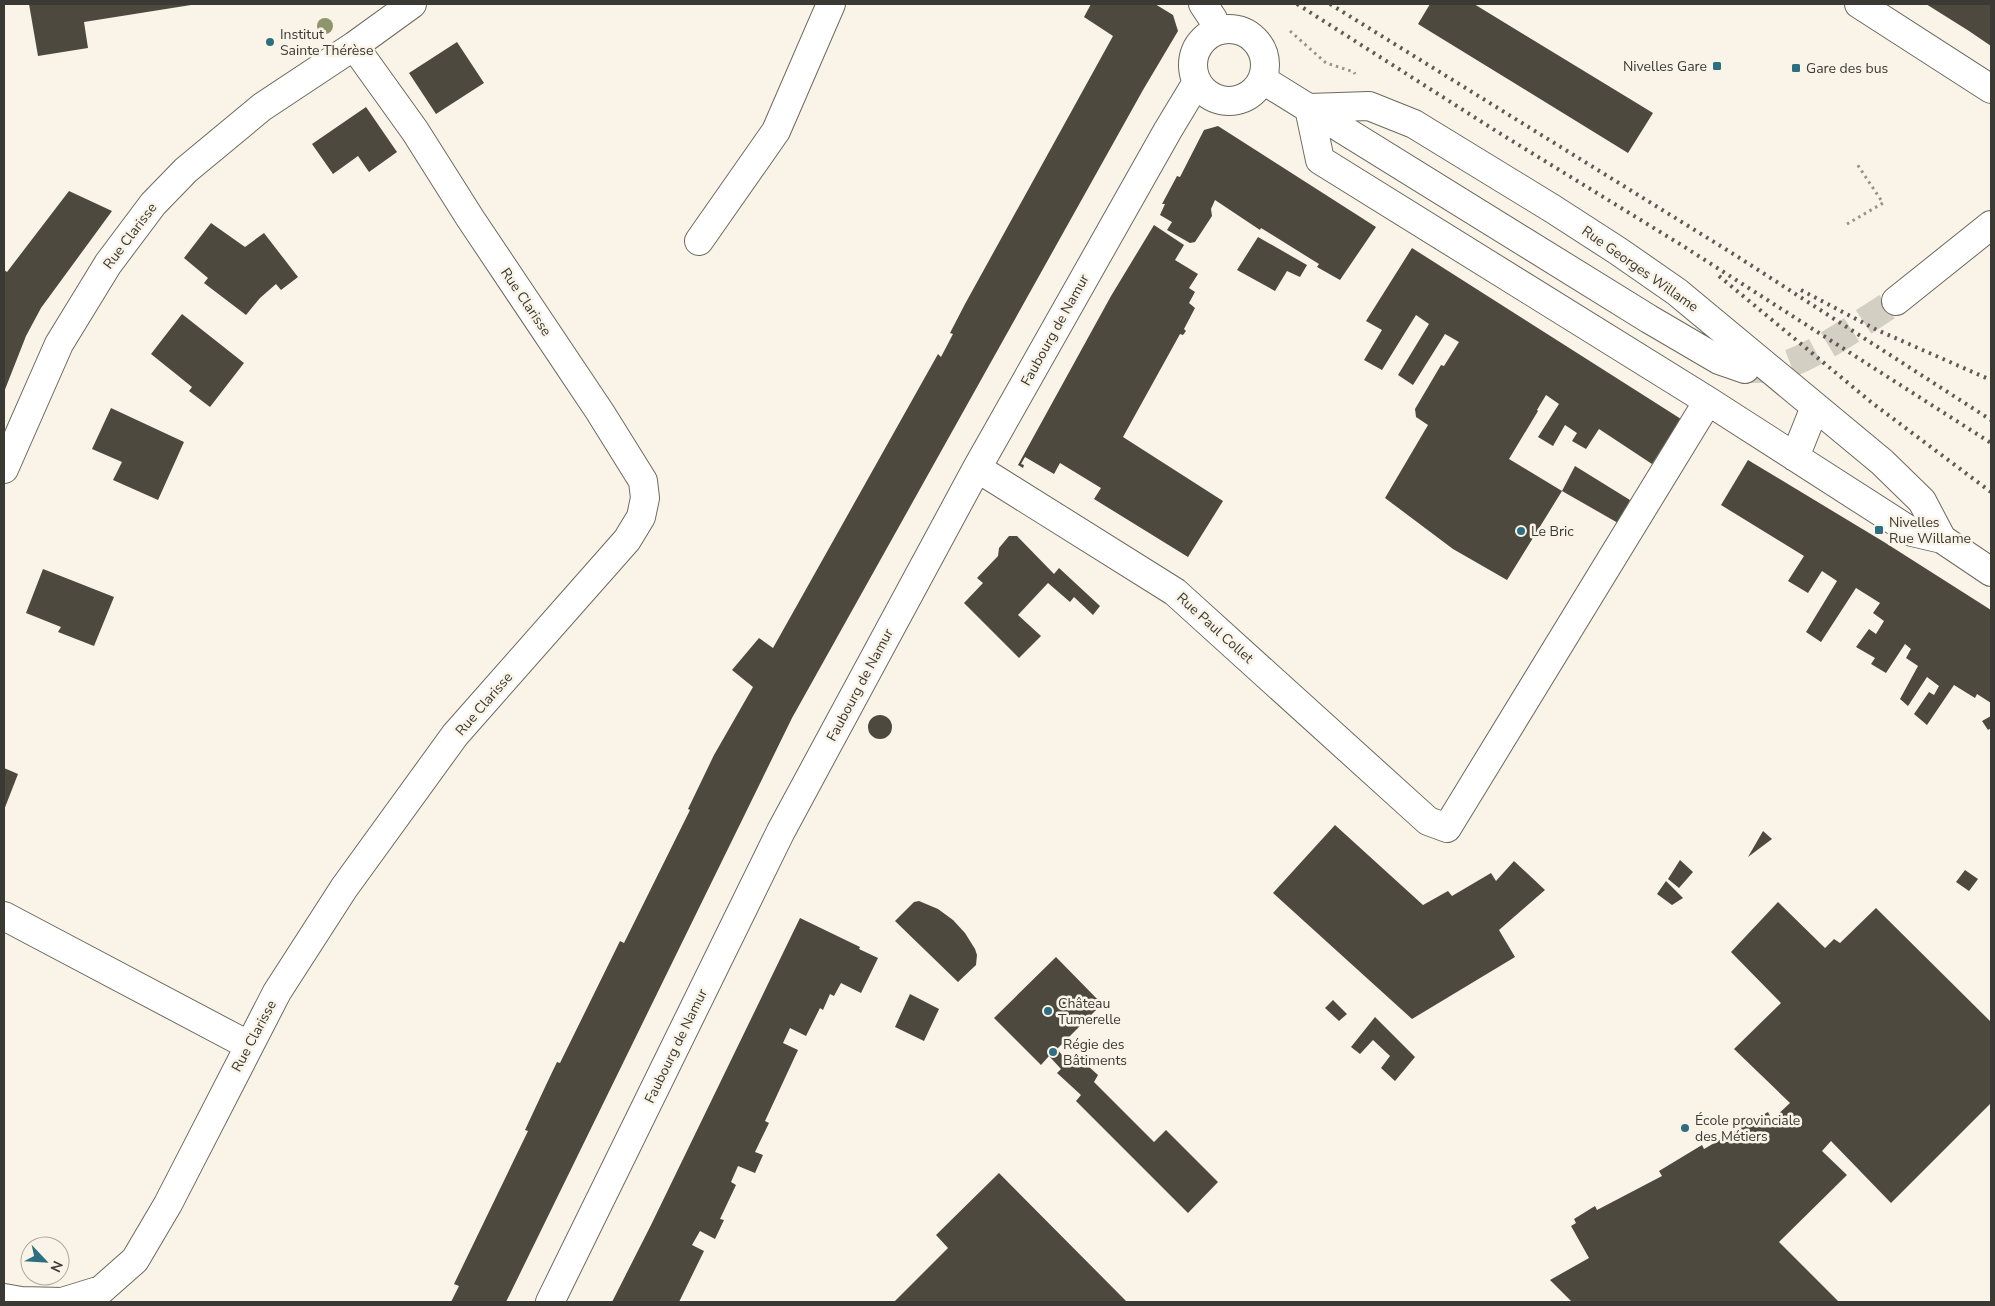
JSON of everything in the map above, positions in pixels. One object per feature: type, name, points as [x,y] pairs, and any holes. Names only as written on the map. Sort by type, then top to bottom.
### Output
[{"type":"street","name":"Rue Clarisse","points":[[4,469],[58,344],[108,264],[153,204],[186,170],[262,107],[354,46],[412,4]]},
{"type":"street","points":[[699,241],[776,131],[831,4]]},
{"type":"street","points":[[1203,4],[1213,19],[1216,31]]},
{"type":"street","points":[[1859,4],[1991,89]]},
{"type":"street","points":[[1233,29],[1248,34],[1260,45],[1266,60],[1263,80],[1252,94],[1232,102],[1212,97],[1197,82],[1193,68],[1195,52],[1203,40],[1216,31],[1233,29]]},
{"type":"street","name":"Rue Clarisse","points":[[4,1298],[21,1301],[62,1302],[87,1298],[101,1290],[135,1260],[168,1204],[248,1045],[277,992],[350,880],[456,735],[627,540],[641,517],[645,498],[643,480],[600,412],[470,218],[415,131],[354,46]]},
{"type":"street","points":[[1263,80],[1649,319],[1719,360],[1745,369]]},
{"type":"street","name":"Faubourg de Namur","points":[[550,1302],[782,830],[978,468],[1197,82]]},
{"type":"street","name":"Rue Georges Willame","points":[[1942,539],[1922,501],[1882,462],[1676,292],[1553,209],[1414,124],[1369,106],[1309,108],[1320,160],[1708,401],[1912,532],[1942,539],[1991,572]]},
{"type":"street","points":[[1896,301],[1991,225]]},
{"type":"street","name":"Rue Paul Collet","points":[[978,468],[1175,592],[1428,821],[1447,828],[1708,401]]},
{"type":"street","points":[[1795,457],[1815,407]]},
{"type":"street","points":[[4,916],[248,1045]]},
{"type":"path","points":[[1290,31],[1326,63],[1354,72]]},
{"type":"path","points":[[1847,224],[1883,203],[1857,164]]},
{"type":"building","points":[[29,4],[191,5],[84,22],[88,48],[38,56]]},
{"type":"building","points":[[1091,4],[1155,4],[1173,15],[1178,31],[1143,90],[792,718],[506,1302],[451,1302],[459,1286],[454,1284],[528,1131],[525,1130],[557,1062],[560,1063],[620,941],[624,943],[690,810],[688,809],[714,755],[753,687],[732,670],[759,638],[773,648],[938,354],[941,357],[953,334],[950,333],[965,304],[1113,36],[1084,17]]},
{"type":"building","points":[[1430,4],[1474,4],[1653,113],[1628,153],[1418,24]]},
{"type":"building","points":[[1926,4],[1991,4],[1991,46],[1969,31]]},
{"type":"building","points":[[457,42],[484,83],[436,114],[409,73]]},
{"type":"building","points":[[366,107],[397,152],[369,172],[358,156],[333,174],[312,144]]},
{"type":"building","points":[[1218,126],[1376,227],[1340,280],[1317,267],[1319,264],[1261,228],[1260,230],[1215,200],[1211,209],[1212,216],[1195,242],[1190,243],[1167,230],[1172,222],[1160,215],[1165,204],[1162,204],[1177,176],[1180,177],[1204,130]]},
{"type":"building","points":[[69,191],[112,211],[41,308],[26,336],[4,392],[4,270],[7,272]]},
{"type":"building","points":[[211,223],[245,247],[264,233],[298,277],[281,290],[276,284],[260,298],[246,315],[204,283],[208,278],[184,258]]},
{"type":"building","points":[[1154,225],[1184,245],[1175,260],[1198,274],[1189,288],[1195,292],[1189,303],[1195,308],[1184,329],[1186,331],[1183,335],[1180,334],[1123,437],[1223,501],[1188,557],[1094,499],[1101,488],[1060,463],[1054,474],[1025,457],[1021,464],[1024,465],[1023,468],[1018,465],[1111,296]]},
{"type":"building","points":[[1258,237],[1307,265],[1300,277],[1287,271],[1275,291],[1237,270]]},
{"type":"building","points":[[1412,248],[1681,419],[1652,464],[1599,429],[1586,449],[1572,441],[1577,433],[1565,425],[1553,446],[1538,437],[1559,404],[1546,395],[1509,459],[1562,491],[1507,580],[1453,549],[1385,498],[1428,425],[1416,417],[1415,409],[1441,365],[1444,366],[1459,342],[1445,334],[1413,385],[1398,375],[1429,324],[1416,315],[1382,370],[1364,360],[1382,330],[1366,321]]},
{"type":"building","points":[[182,314],[244,363],[210,407],[189,391],[192,387],[151,354]]},
{"type":"building","points":[[111,408],[184,442],[158,500],[113,480],[122,462],[92,449]]},
{"type":"building","points":[[1748,460],[1884,542],[1991,610],[1991,703],[1977,694],[1975,698],[1954,685],[1927,725],[1914,714],[1929,692],[1934,695],[1939,686],[1927,677],[1908,706],[1900,699],[1918,666],[1906,658],[1911,649],[1905,644],[1886,673],[1871,664],[1875,658],[1856,647],[1869,629],[1876,634],[1884,621],[1873,613],[1880,603],[1856,588],[1821,642],[1806,632],[1837,581],[1822,571],[1808,593],[1788,581],[1804,556],[1721,505]]},
{"type":"building","points":[[1575,466],[1630,500],[1618,523],[1562,491]]},
{"type":"building","points":[[1009,536],[1017,536],[1054,574],[1059,568],[1100,606],[1093,615],[1074,597],[1070,602],[1048,583],[1018,615],[1041,636],[1019,658],[964,603],[983,583],[977,578],[998,556],[999,548]]},
{"type":"building","points":[[43,569],[114,597],[94,646],[58,632],[61,627],[26,613]]},
{"type":"building","points":[[880,715],[889,718],[892,727],[889,736],[880,739],[871,736],[868,727],[871,718]]},
{"type":"building","points":[[1991,716],[1991,728],[1988,730],[1982,721]]},
{"type":"building","points":[[4,768],[18,774],[4,810]]},
{"type":"building","points":[[1335,825],[1423,905],[1448,891],[1452,896],[1491,873],[1496,881],[1514,861],[1545,890],[1499,930],[1515,957],[1412,1019],[1273,893]]},
{"type":"building","points":[[1763,831],[1772,839],[1748,857]]},
{"type":"building","points":[[1680,860],[1693,872],[1679,888],[1668,879]]},
{"type":"building","points":[[1965,870],[1978,879],[1969,891],[1956,882]]},
{"type":"building","points":[[1666,881],[1683,898],[1672,905],[1657,894]]},
{"type":"building","points":[[919,901],[938,909],[953,920],[965,933],[975,949],[977,955],[976,965],[958,982],[895,921],[914,902]]},
{"type":"building","points":[[1778,902],[1825,948],[1834,939],[1840,943],[1876,908],[1991,1022],[1991,1103],[1891,1203],[1831,1141],[1822,1151],[1847,1175],[1779,1242],[1839,1302],[1572,1302],[1550,1280],[1589,1258],[1571,1226],[1576,1223],[1574,1219],[1595,1206],[1597,1210],[1662,1176],[1659,1171],[1702,1145],[1704,1149],[1768,1112],[1772,1120],[1790,1103],[1734,1049],[1781,1003],[1731,952]]},
{"type":"building","points":[[800,918],[860,947],[859,949],[878,958],[861,993],[841,983],[834,996],[830,994],[823,1010],[820,1008],[806,1036],[790,1028],[783,1043],[798,1050],[765,1121],[769,1123],[755,1152],[763,1155],[755,1173],[738,1166],[731,1182],[736,1185],[720,1219],[724,1220],[715,1239],[700,1231],[692,1245],[704,1251],[679,1302],[612,1302],[651,1225]]},
{"type":"building","points":[[1056,957],[1102,1004],[1057,1049],[1068,1062],[1073,1058],[1088,1066],[1098,1075],[1094,1082],[1154,1142],[1166,1130],[1218,1182],[1188,1213],[1076,1101],[1081,1095],[1057,1073],[1061,1069],[1049,1056],[1041,1065],[994,1018]]},
{"type":"building","points":[[910,994],[939,1009],[924,1041],[895,1027]]},
{"type":"building","points":[[1333,1000],[1347,1014],[1339,1021],[1325,1008]]},
{"type":"building","points":[[1375,1017],[1415,1057],[1395,1081],[1381,1068],[1390,1056],[1373,1040],[1360,1054],[1351,1047]]},
{"type":"building","points":[[999,1173],[1127,1302],[894,1302],[948,1248],[936,1235]]},
{"type":"tunnel","points":[[1749,369],[1772,368],[1801,359],[1835,340],[1896,301]]},
{"type":"railway","points":[[1297,4],[1496,131],[1683,246],[1991,443]]},
{"type":"railway","points":[[1330,4],[1735,255],[1991,420]]},
{"type":"railway","points":[[1719,276],[1871,402],[1991,492]]},
{"type":"railway","points":[[1801,290],[1877,330],[1991,380]]},
{"type":"place","name":"Institut Sainte Thérèse","points":[[270,42]]},
{"type":"place","name":"Nivelles Gare","points":[[1717,66]]},
{"type":"place","name":"Gare des bus","points":[[1796,68]]},
{"type":"place","name":"Nivelles Rue Willame","points":[[1879,530]]},
{"type":"place","name":"Le Bric","points":[[1521,531]]},
{"type":"place","name":"Château Tumerelle","points":[[1048,1011]]},
{"type":"place","name":"Régie des Bâtiments","points":[[1053,1052]]},
{"type":"place","name":"École provinciale des Métiers","points":[[1685,1128]]}]
